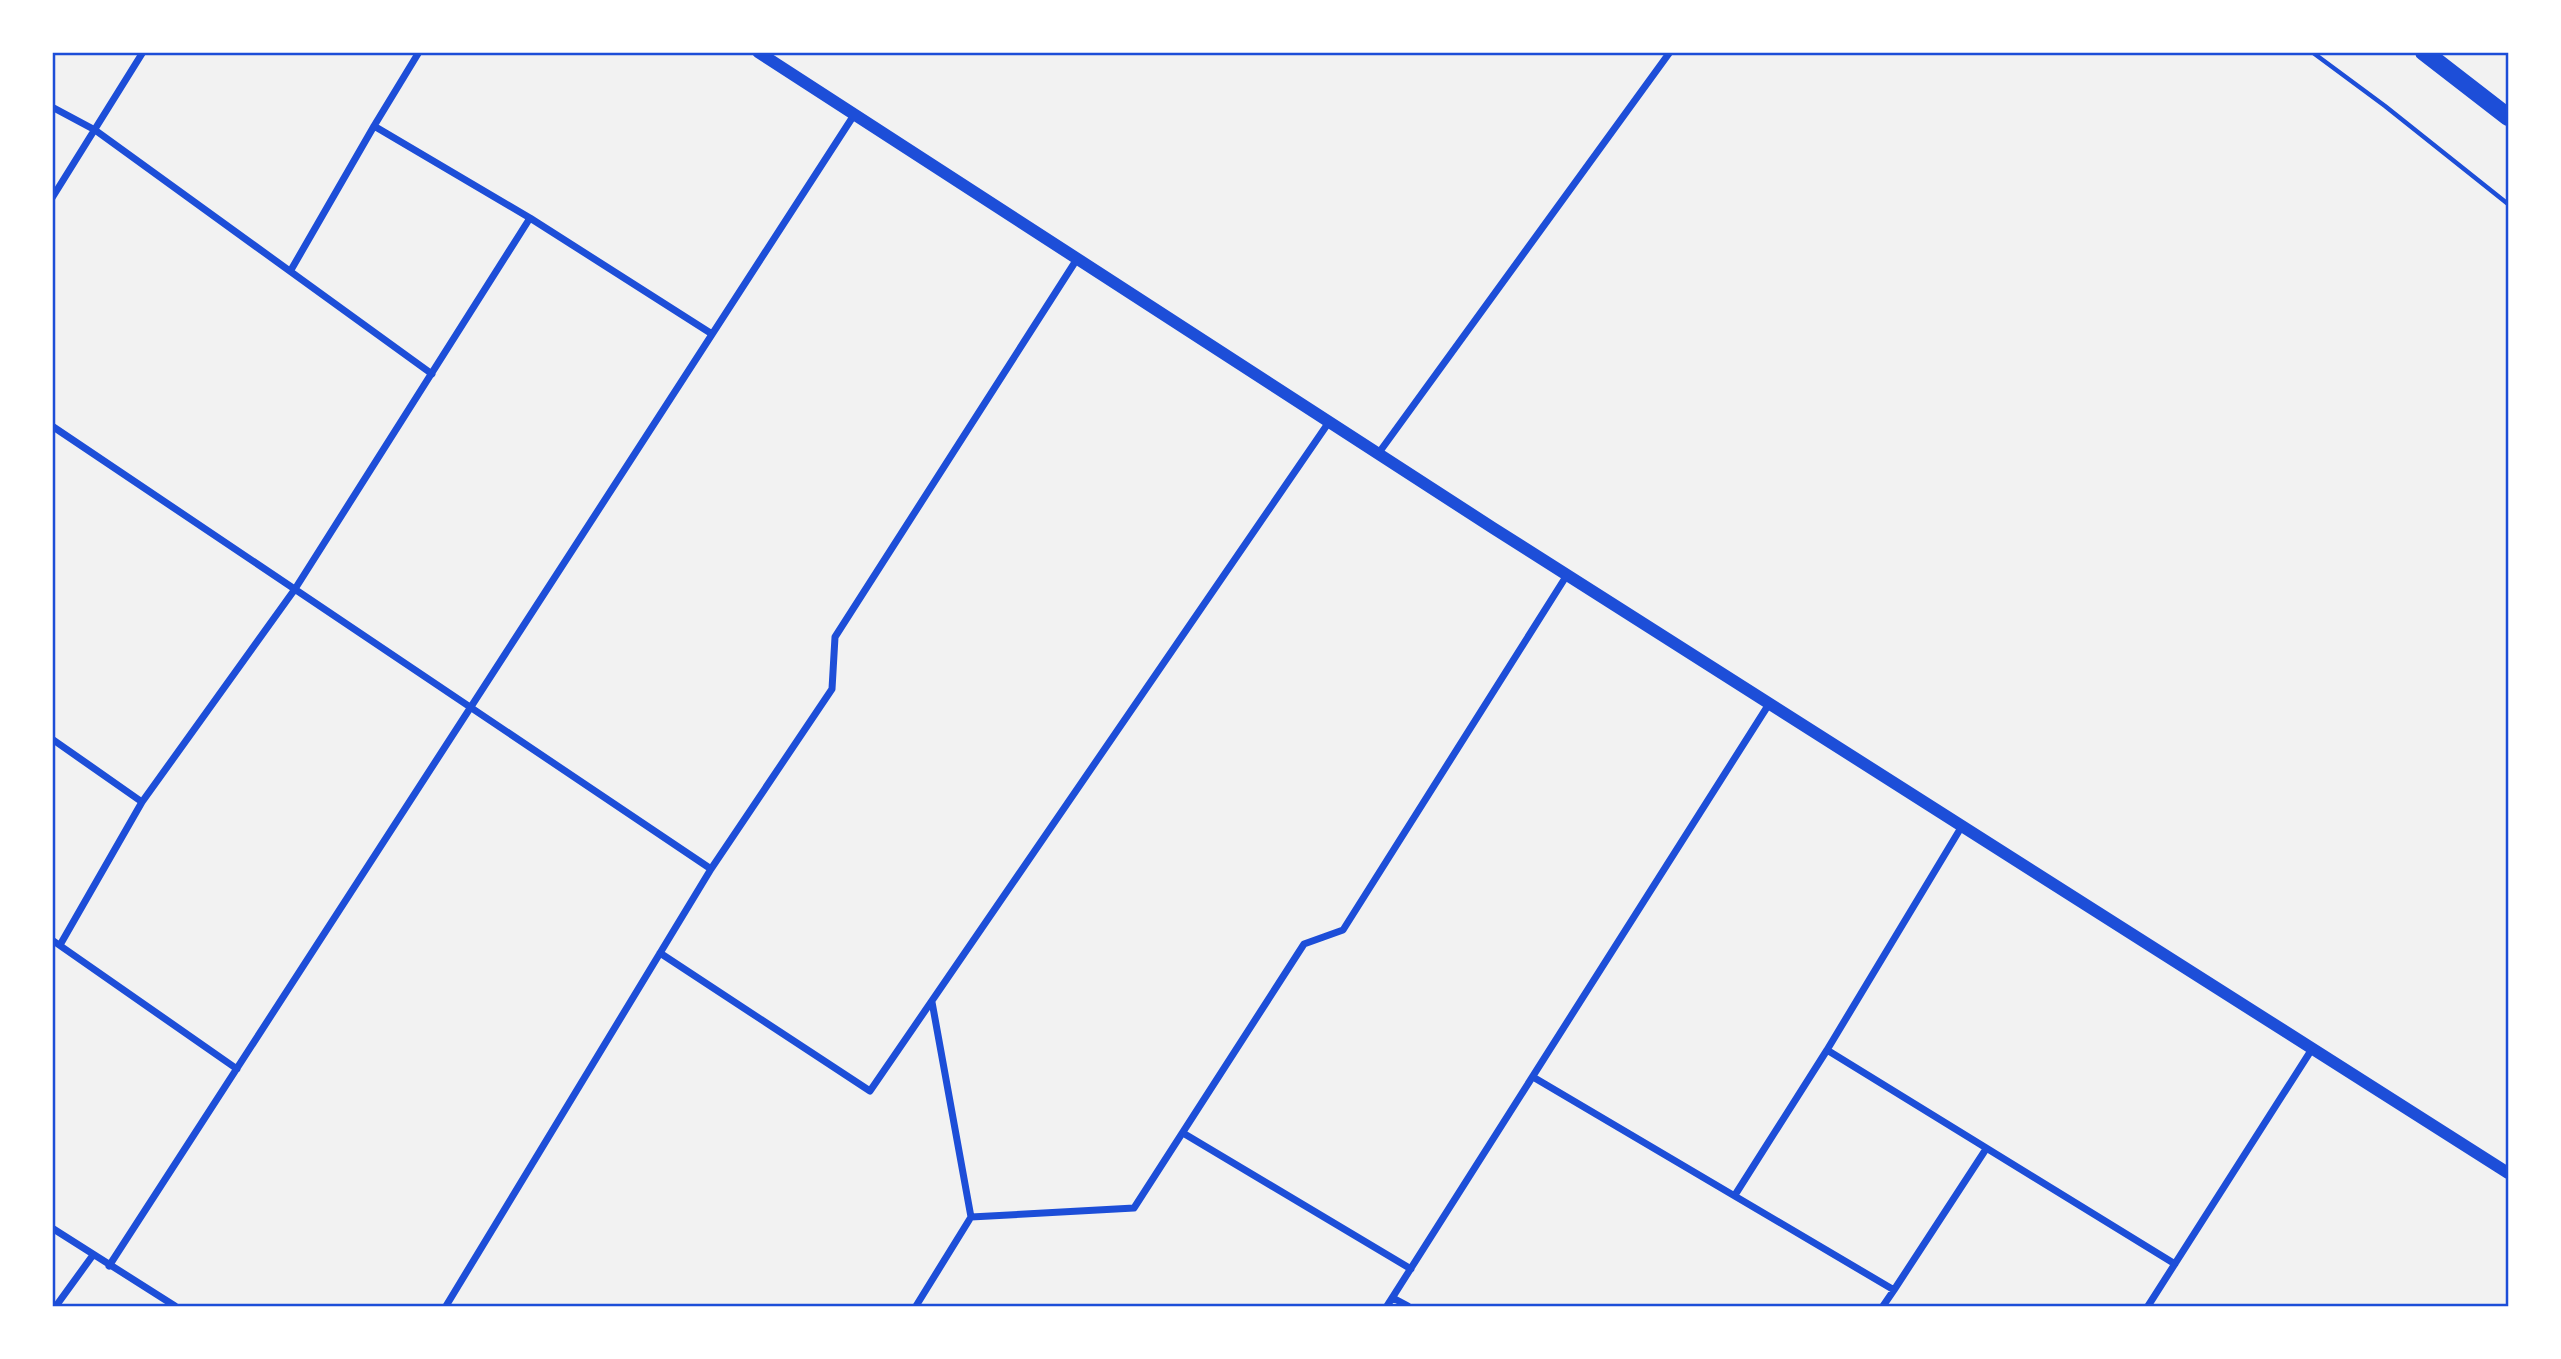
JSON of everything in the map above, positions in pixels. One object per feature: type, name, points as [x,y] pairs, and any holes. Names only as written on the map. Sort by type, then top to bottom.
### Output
[{"type":"main road","points":[[2424,52],[2508,117]]},
{"type":"street","points":[[52,198],[143,52]]},
{"type":"street","points":[[291,270],[419,52]]},
{"type":"street","points":[[758,52],[1378,454],[2508,1173]]},
{"type":"street","points":[[1378,454],[1670,52]]},
{"type":"street","points":[[52,107],[95,130],[432,374]]},
{"type":"street","points":[[109,1266],[854,115]]},
{"type":"street","points":[[374,125],[530,218],[712,334]]},
{"type":"street","points":[[60,945],[142,802],[295,589],[530,218]]},
{"type":"street","points":[[446,1307],[711,869],[832,689],[835,637],[1077,260]]},
{"type":"street","points":[[660,953],[870,1091],[1329,422]]},
{"type":"street","points":[[52,426],[711,869]]},
{"type":"street","points":[[971,1217],[1134,1208],[1304,944],[1343,930],[1567,575]]},
{"type":"street","points":[[1387,1307],[1769,704]]},
{"type":"street","points":[[52,739],[142,802]]},
{"type":"street","points":[[1735,1195],[1827,1050],[1962,827]]},
{"type":"street","points":[[52,940],[237,1069]]},
{"type":"street","points":[[916,1307],[971,1217],[932,1002]]},
{"type":"street","points":[[2148,1307],[2312,1049]]},
{"type":"street","points":[[1827,1050],[2175,1265]]},
{"type":"street","points":[[1533,1077],[1894,1290]]},
{"type":"street","points":[[1182,1133],[1411,1269]]},
{"type":"street","points":[[1883,1307],[1986,1149]]},
{"type":"street","points":[[52,1228],[175,1307]]},
{"type":"street","points":[[56,1307],[93,1255]]},
{"type":"street","points":[[1393,1298],[1408,1307]]},
{"type":"path","points":[[2312,52],[2508,204]]}]
